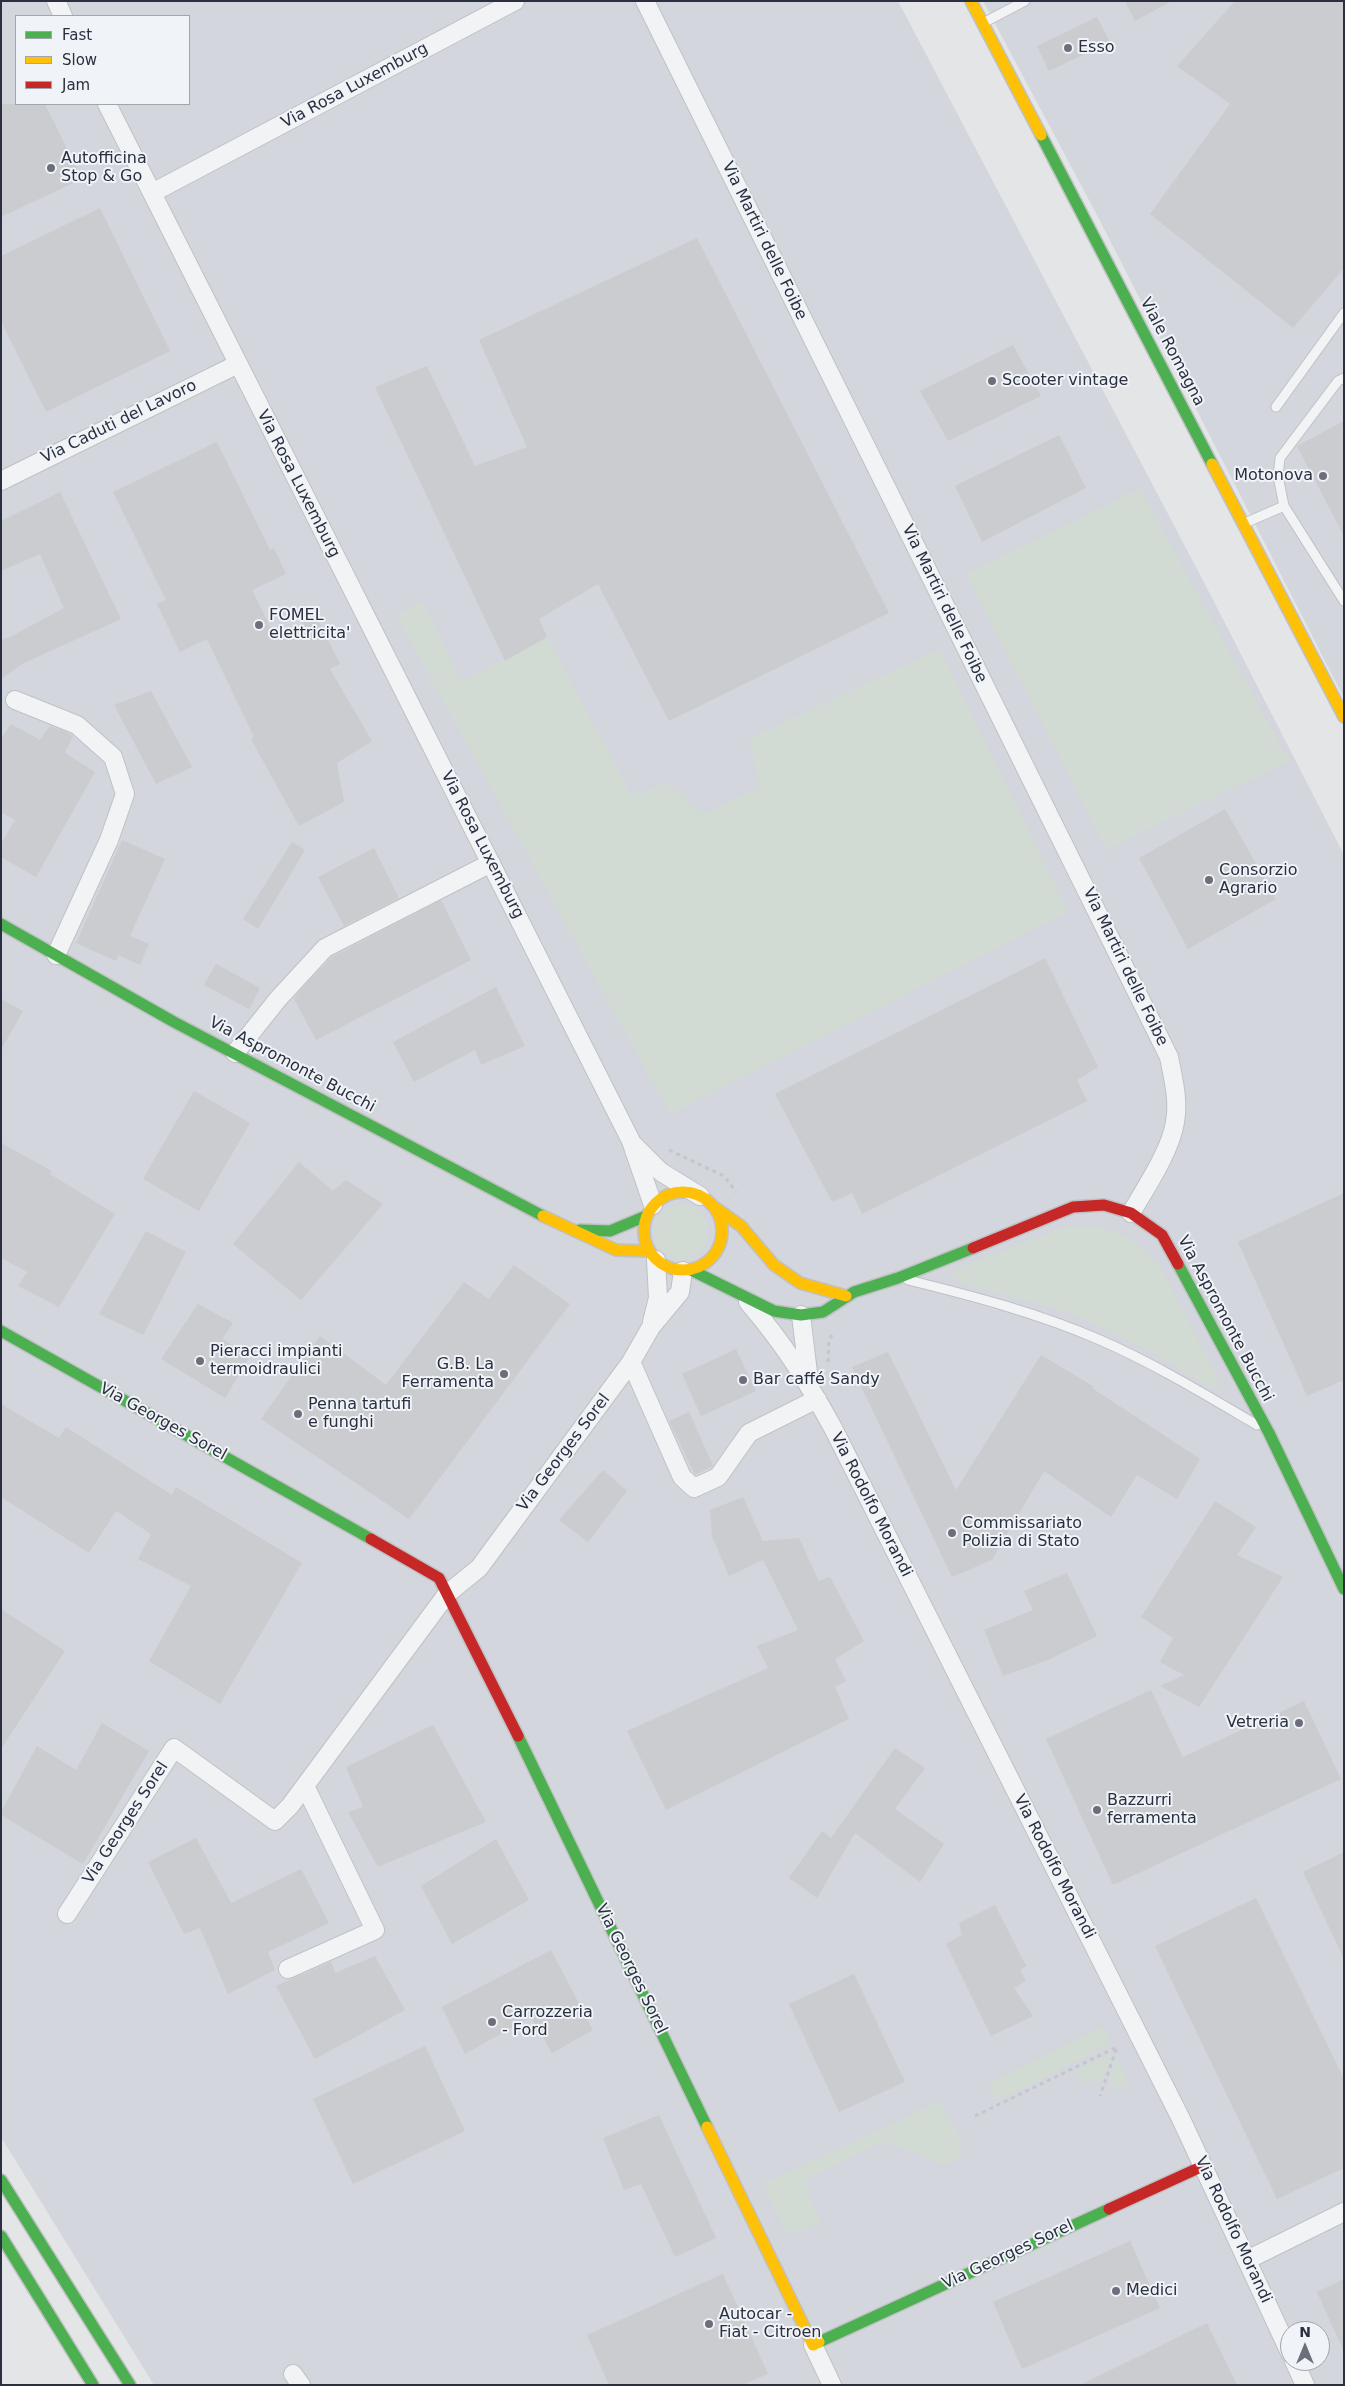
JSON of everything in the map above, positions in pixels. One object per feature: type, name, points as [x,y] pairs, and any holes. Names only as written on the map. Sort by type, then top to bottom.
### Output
[{"type":"main road","name":"Viale Romagna","points":[[970,3],[1343,712]]},
{"type":"main road","name":"Via Aspromonte Bucchi","points":[[1,924],[174,1022],[570,1230],[616,1250],[652,1256],[669,1268],[687,1270],[774,1311],[801,1315],[823,1312],[846,1296],[898,1278],[1073,1207],[1104,1205],[1131,1213],[1162,1236],[1269,1433],[1344,1589]]},
{"type":"main road","name":"Via Aspromonte Bucchi","points":[[570,1230],[610,1231],[649,1211],[663,1197],[675,1192],[688,1192],[707,1201],[741,1226],[774,1265],[801,1315]]},
{"type":"main road","points":[[687,1270],[703,1265],[713,1256],[720,1244],[722,1231],[720,1218],[707,1201]]},
{"type":"main road","points":[[649,1211],[643,1228],[644,1240],[652,1256]]},
{"type":"main road","name":"Via Aspromonte Bucchi","points":[[774,1265],[800,1283],[846,1296]]},
{"type":"main road","name":"Via Georges Sorel","points":[[1,1331],[439,1578],[813,2345],[1202,2166]]},
{"type":"main road","points":[[1,2180],[130,2385]]},
{"type":"main road","points":[[1,2236],[93,2385]]},
{"type":"street","points":[[56,1],[63,15]]},
{"type":"street","name":"Via Rosa Luxemburg","points":[[515,1],[152,193],[630,1141],[649,1211]]},
{"type":"street","name":"Via Martiri delle Foibe","points":[[645,1],[1170,1057],[1176,1090],[1175,1123],[1158,1169],[1131,1213]]},
{"type":"street","points":[[108,105],[152,193]]},
{"type":"street","name":"Via Caduti del Lavoro","points":[[1,481],[238,364]]},
{"type":"street","points":[[15,700],[77,724],[113,757],[125,794],[109,840],[56,955]]},
{"type":"street","points":[[235,1053],[278,999],[325,948],[491,863]]},
{"type":"street","name":"Via Rosa Luxemburg","points":[[630,1141],[661,1172],[707,1201]]},
{"type":"street","name":"Via Georges Sorel","points":[[651,1327],[658,1298],[652,1256]]},
{"type":"street","name":"Via Georges Sorel","points":[[67,1914],[174,1748],[275,1821],[305,1786],[447,1594],[479,1568],[631,1362],[651,1327],[680,1292],[687,1270]]},
{"type":"street","name":"Via Rodolfo Morandi","points":[[743,1297],[777,1336],[813,1392],[1202,2166],[1280,2332]]},
{"type":"street","name":"Via Rodolfo Morandi","points":[[805,1349],[813,1327],[823,1312]]},
{"type":"street","name":"Via Rodolfo Morandi","points":[[801,1315],[813,1392]]},
{"type":"street","points":[[631,1362],[682,1477],[694,1488],[718,1477],[749,1433],[813,1392]]},
{"type":"street","points":[[288,1969],[374,1930],[305,1786]]},
{"type":"street","points":[[1246,2260],[1344,2212]]},
{"type":"street","name":"Via Georges Sorel","points":[[813,2345],[828,2383]]},
{"type":"street","points":[[1299,2371],[1305,2385]]},
{"type":"lane","points":[[982,23],[1025,1]]},
{"type":"lane","points":[[1276,407],[1344,313]]},
{"type":"lane","points":[[1344,378],[1338,380],[1280,458],[1278,476],[1284,506],[1344,601]]},
{"type":"lane","points":[[1243,524],[1284,506]]},
{"type":"lane","points":[[898,1278],[973,1296],[1045,1319],[1101,1340],[1167,1373],[1269,1433]]},
{"type":"path","points":[[975,2116],[1117,2047],[1100,2096]]},
{"type":"shaded area","points":[[1,1],[898,1],[1208,590],[1344,855],[1344,2385],[154,2385],[1,2137]]},
{"type":"shaded area","points":[[983,1],[1344,1],[1344,698],[1097,215]]},
{"type":"shaded area","points":[[1140,489],[1289,761],[1106,849],[966,574]]},
{"type":"shaded area","points":[[423,601],[461,682],[547,637],[632,796],[669,783],[703,815],[760,787],[749,739],[940,649],[1068,912],[670,1114],[396,615]]},
{"type":"shaded area","points":[[681,1205],[691,1207],[700,1213],[706,1222],[708,1232],[706,1242],[700,1251],[691,1257],[681,1259],[671,1257],[662,1251],[656,1242],[654,1232],[656,1222],[662,1213],[671,1207]]},
{"type":"shaded area","points":[[1064,1227],[1098,1227],[1116,1232],[1134,1242],[1158,1262],[1223,1389],[1210,1387],[1147,1349],[1071,1313],[963,1283],[949,1272]]},
{"type":"shaded area","points":[[1102,2027],[1112,2043],[997,2101],[988,2084]]},
{"type":"shaded area","points":[[1112,2053],[1103,2080],[1082,2083],[1075,2071]]},
{"type":"shaded area","points":[[1117,2057],[1130,2086],[1116,2091],[1108,2081]]},
{"type":"shaded area","points":[[939,2102],[963,2142],[958,2157],[952,2163],[940,2164],[884,2141],[804,2181],[821,2223],[794,2234],[787,2234],[763,2184]]},
{"type":"building","points":[[1125,1],[1172,1],[1135,21]]},
{"type":"building","points":[[1235,1],[1344,1],[1344,268],[1293,328],[1150,214],[1230,104],[1177,66]]},
{"type":"building","points":[[1097,17],[1110,42],[1049,71],[1037,46]]},
{"type":"building","points":[[1,104],[45,105],[82,179],[1,217]]},
{"type":"building","points":[[100,208],[170,351],[46,412],[1,321],[1,256]]},
{"type":"building","points":[[697,238],[889,613],[669,721],[598,584],[539,619],[547,637],[505,661],[375,387],[427,366],[475,466],[527,447],[479,340]]},
{"type":"building","points":[[1013,345],[1041,396],[948,441],[920,391]]},
{"type":"building","points":[[1344,421],[1344,536],[1297,446]]},
{"type":"building","points":[[1059,435],[1086,488],[982,542],[955,486]]},
{"type":"building","points":[[217,442],[270,550],[274,548],[286,574],[252,590],[276,638],[316,616],[340,664],[330,669],[372,741],[337,763],[344,802],[299,826],[251,739],[254,737],[207,639],[180,652],[157,604],[166,600],[113,492]]},
{"type":"building","points":[[60,492],[121,619],[22,664],[1,679],[1,640],[64,608],[40,554],[1,571],[1,521]]},
{"type":"building","points":[[151,691],[192,767],[156,784],[114,705]]},
{"type":"building","points":[[11,724],[40,740],[50,726],[67,732],[73,736],[65,753],[95,772],[36,877],[1,857],[1,844],[15,820],[1,812],[1,739]]},
{"type":"building","points":[[1225,809],[1276,899],[1188,949],[1139,858]]},
{"type":"building","points":[[122,840],[165,859],[130,936],[149,944],[140,965],[118,955],[116,961],[76,943]]},
{"type":"building","points":[[292,842],[305,850],[258,929],[243,919]]},
{"type":"building","points":[[374,848],[399,898],[344,926],[318,877]]},
{"type":"building","points":[[441,900],[471,960],[316,1040],[294,999],[302,988],[332,957]]},
{"type":"building","points":[[1045,958],[1098,1067],[1077,1080],[1087,1101],[862,1214],[852,1193],[832,1202],[775,1094]]},
{"type":"building","points":[[216,964],[260,988],[249,1009],[204,985]]},
{"type":"building","points":[[496,987],[525,1046],[481,1065],[475,1050],[414,1082],[393,1042]]},
{"type":"building","points":[[1,999],[23,1011],[1,1050]]},
{"type":"building","points":[[194,1091],[250,1123],[199,1211],[143,1179]]},
{"type":"building","points":[[1,1143],[52,1171],[50,1174],[115,1214],[59,1307],[18,1286],[27,1272],[1,1258]]},
{"type":"building","points":[[299,1162],[333,1191],[346,1180],[383,1204],[301,1300],[233,1244]]},
{"type":"building","points":[[1344,1193],[1344,1380],[1307,1396],[1238,1242]]},
{"type":"building","points":[[146,1231],[186,1252],[143,1335],[99,1314]]},
{"type":"building","points":[[514,1265],[570,1304],[409,1519],[261,1419],[320,1336],[386,1385],[464,1282],[489,1299]]},
{"type":"building","points":[[198,1304],[233,1323],[222,1339],[250,1356],[225,1398],[161,1359]]},
{"type":"building","points":[[736,1349],[756,1391],[701,1416],[682,1374]]},
{"type":"building","points":[[888,1352],[956,1490],[1041,1355],[1093,1386],[1092,1388],[1200,1459],[1177,1499],[1137,1475],[1111,1517],[1044,1471],[992,1560],[952,1577],[852,1367]]},
{"type":"building","points":[[1,1404],[59,1438],[66,1427],[172,1495],[176,1487],[302,1563],[220,1704],[149,1661],[191,1586],[138,1559],[151,1534],[116,1511],[89,1553],[1,1497]]},
{"type":"building","points":[[689,1412],[713,1466],[695,1475],[669,1421]]},
{"type":"building","points":[[603,1470],[627,1491],[588,1542],[559,1520]]},
{"type":"building","points":[[743,1497],[763,1541],[799,1538],[819,1581],[830,1577],[864,1641],[835,1659],[846,1681],[835,1687],[849,1719],[666,1810],[627,1731],[768,1668],[757,1646],[798,1630],[763,1560],[729,1576],[712,1536],[710,1510]]},
{"type":"building","points":[[1215,1501],[1256,1527],[1237,1555],[1283,1577],[1199,1707],[1160,1686],[1184,1675],[1160,1662],[1173,1638],[1141,1617]]},
{"type":"building","points":[[1067,1573],[1097,1636],[1048,1660],[1003,1676],[984,1630],[1033,1610],[1024,1591]]},
{"type":"building","points":[[1,1609],[65,1651],[1,1749]]},
{"type":"building","points":[[1151,1690],[1183,1757],[1304,1701],[1341,1779],[1113,1885],[1046,1739]]},
{"type":"building","points":[[102,1723],[149,1751],[83,1864],[1,1815],[1,1812],[37,1746],[76,1770]]},
{"type":"building","points":[[433,1725],[486,1822],[378,1867],[348,1812],[363,1807],[346,1767]]},
{"type":"building","points":[[895,1748],[925,1768],[895,1809],[944,1844],[920,1882],[855,1833],[817,1898],[789,1878],[822,1831],[831,1838]]},
{"type":"building","points":[[196,1838],[231,1903],[301,1869],[329,1923],[268,1952],[275,1970],[228,1994],[200,1928],[184,1934],[148,1862]]},
{"type":"building","points":[[496,1839],[529,1900],[452,1944],[421,1886]]},
{"type":"building","points":[[1344,1852],[1344,1959],[1303,1872]]},
{"type":"building","points":[[1256,1898],[1344,2079],[1344,2168],[1277,2199],[1155,1946]]},
{"type":"building","points":[[995,1905],[1026,1966],[1020,1970],[1026,1981],[1014,1988],[1033,2016],[991,2036],[946,1944],[962,1935],[959,1923]]},
{"type":"building","points":[[551,1950],[593,2030],[552,2053],[531,2017],[465,2054],[442,2007]]},
{"type":"building","points":[[375,1956],[405,2010],[315,2059],[276,1986],[331,1962],[335,1973]]},
{"type":"building","points":[[854,1974],[905,2082],[839,2112],[789,2004]]},
{"type":"building","points":[[425,2046],[465,2131],[353,2184],[313,2099]]},
{"type":"building","points":[[659,2115],[716,2238],[675,2257],[641,2184],[624,2190],[603,2138]]},
{"type":"building","points":[[1130,2241],[1160,2308],[1022,2369],[993,2302]]},
{"type":"building","points":[[723,2274],[768,2374],[743,2385],[609,2385],[587,2335]]},
{"type":"building","points":[[1344,2279],[1344,2352],[1317,2292]]},
{"type":"building","points":[[1207,2323],[1237,2385],[1080,2385]]},
{"type":"traffic: fast","points":[[1041,135],[1212,464]]},
{"type":"traffic: fast","points":[[1,924],[174,1022],[543,1216]]},
{"type":"traffic: fast","points":[[580,1230],[610,1231],[646,1216]]},
{"type":"traffic: fast","points":[[691,1270],[774,1311],[801,1315],[823,1312],[854,1292],[898,1278],[973,1248]]},
{"type":"traffic: fast","points":[[1178,1264],[1269,1433],[1344,1589]]},
{"type":"traffic: fast","points":[[1,1331],[371,1539]]},
{"type":"traffic: fast","points":[[518,1736],[707,2127]]},
{"type":"traffic: fast","points":[[1,2180],[130,2385]]},
{"type":"traffic: fast","points":[[819,2342],[1109,2209]]},
{"type":"traffic: fast","points":[[1,2236],[93,2385]]},
{"type":"traffic: slow","points":[[971,1],[1041,135]]},
{"type":"traffic: slow","points":[[1212,464],[1344,717]]},
{"type":"traffic: slow","points":[[675,1192],[691,1192],[705,1198],[716,1209],[722,1223],[722,1231],[722,1239],[716,1253],[705,1264],[691,1270],[675,1270],[661,1264],[650,1253],[644,1239],[644,1223],[650,1209],[661,1198],[675,1192]]},
{"type":"traffic: slow","points":[[713,1206],[741,1226],[774,1265],[800,1283],[846,1296]]},
{"type":"traffic: slow","points":[[543,1216],[616,1250],[648,1251]]},
{"type":"traffic: slow","points":[[707,2127],[813,2345],[819,2342]]},
{"type":"traffic: jam","points":[[973,1248],[1073,1207],[1104,1205],[1131,1213],[1162,1235],[1178,1264]]},
{"type":"traffic: jam","points":[[371,1539],[439,1578],[518,1736]]},
{"type":"traffic: jam","points":[[1109,2209],[1203,2166]]},
{"type":"place","name":"Esso","points":[[1068,48]]},
{"type":"place","name":"Autofficina Stop & Go","points":[[51,168]]},
{"type":"place","name":"Scooter vintage","points":[[992,381]]},
{"type":"place","name":"Motonova","points":[[1323,476]]},
{"type":"place","name":"FOMEL elettricita'","points":[[259,625]]},
{"type":"place","name":"Consorzio Agrario","points":[[1209,880]]},
{"type":"place","name":"Pieracci impianti termoidraulici","points":[[200,1361]]},
{"type":"place","name":"G.B. La Ferramenta","points":[[504,1374]]},
{"type":"place","name":"Bar caffé Sandy","points":[[743,1380]]},
{"type":"place","name":"Penna tartufi e funghi","points":[[298,1414]]},
{"type":"place","name":"Commissariato Polizia di Stato","points":[[952,1533]]},
{"type":"place","name":"Vetreria","points":[[1299,1723]]},
{"type":"place","name":"Bazzurri ferramenta","points":[[1097,1810]]},
{"type":"place","name":"Carrozzeria - Ford","points":[[492,2022]]},
{"type":"place","name":"Medici","points":[[1116,2291]]},
{"type":"place","name":"Autocar - Fiat - Citroen","points":[[709,2324]]}]
